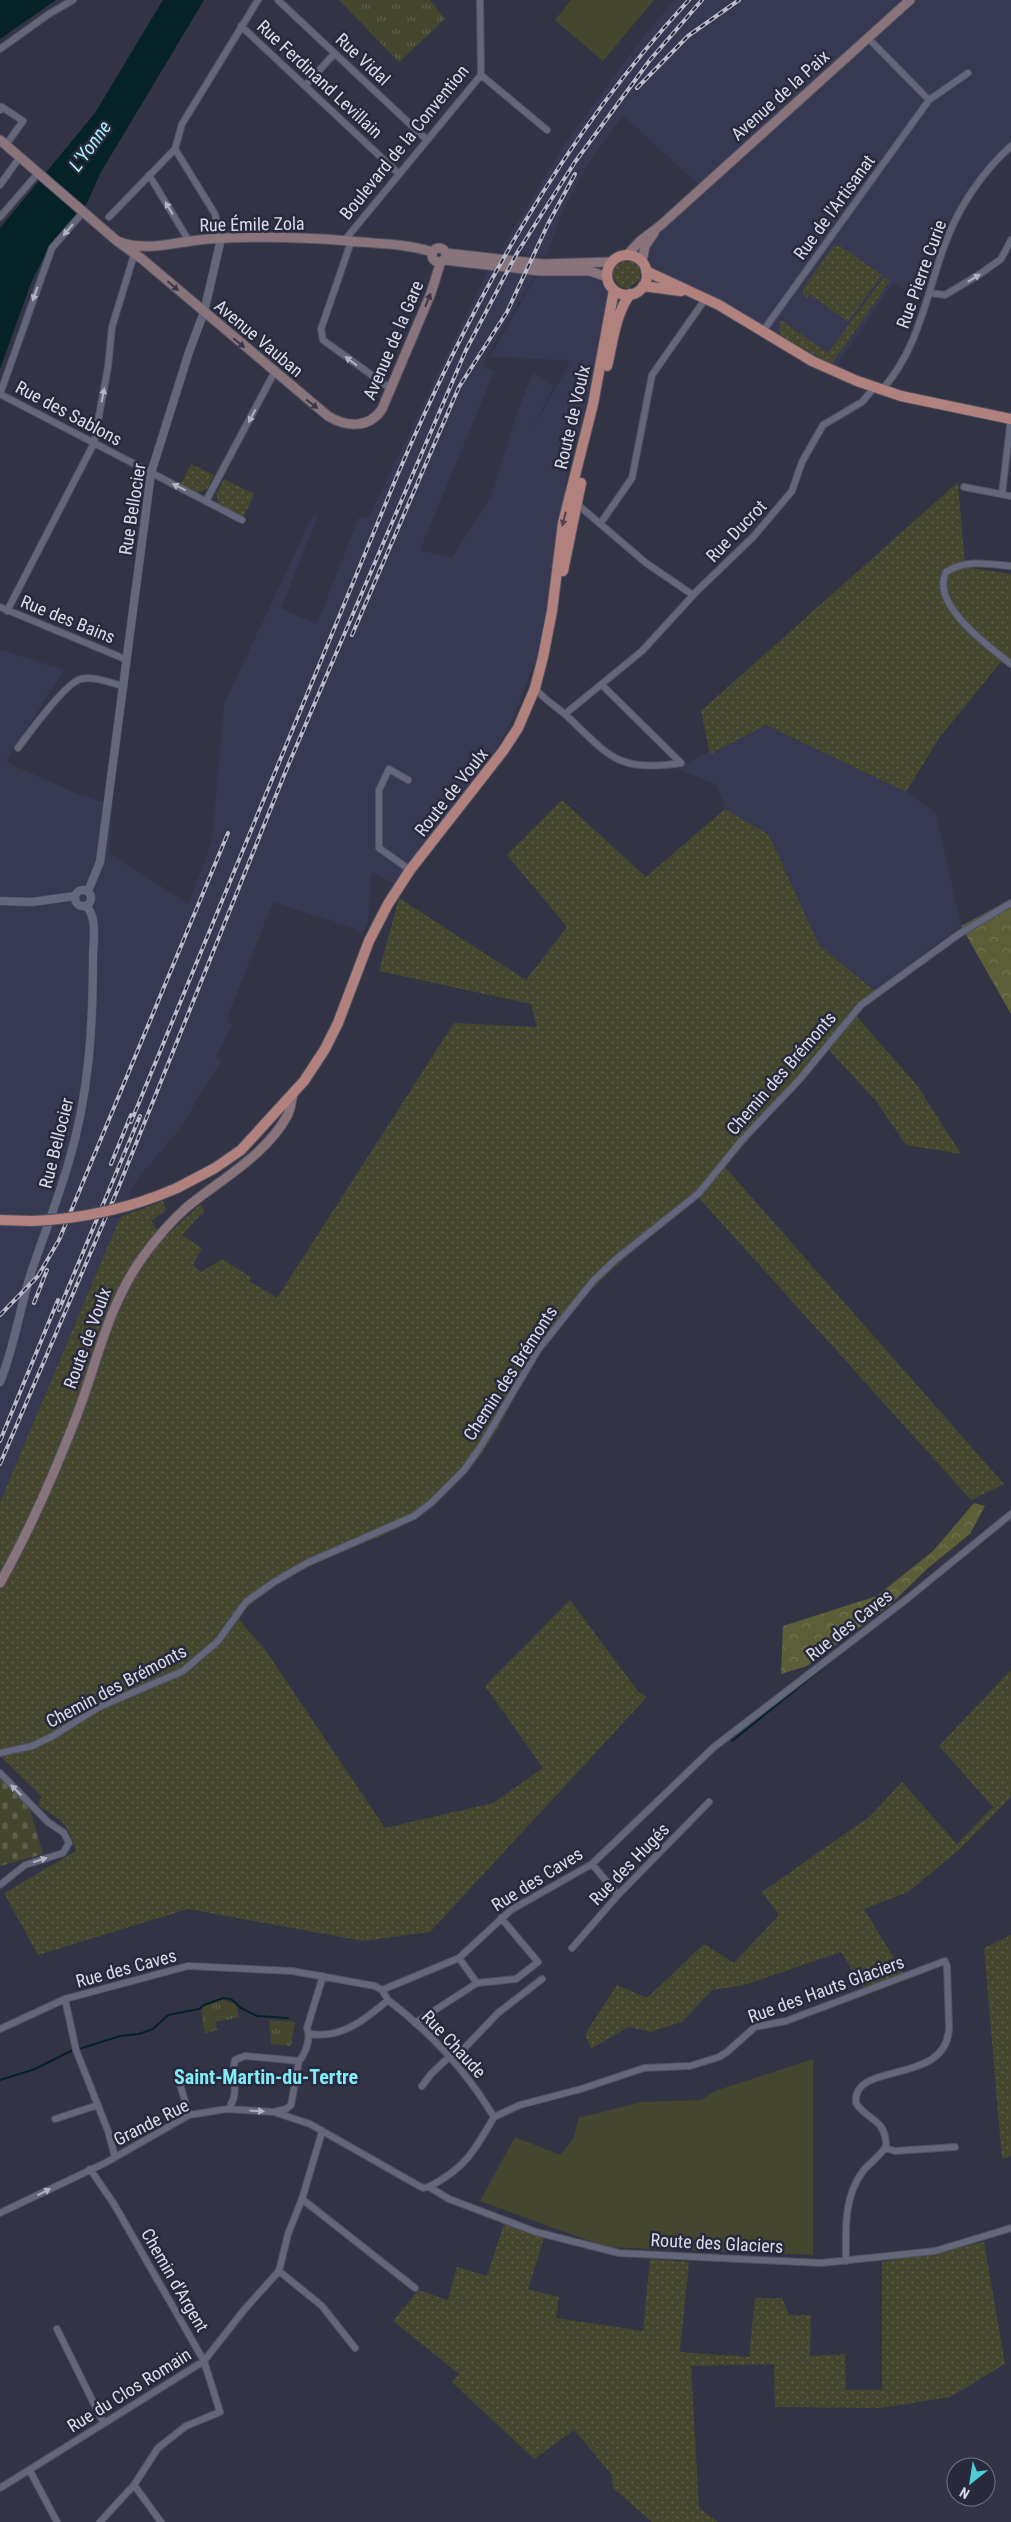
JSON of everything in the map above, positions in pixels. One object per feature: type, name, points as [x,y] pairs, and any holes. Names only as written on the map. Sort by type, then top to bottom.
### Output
[{"type":"main road","name":"Avenue de la Paix","points":[[661,225],[910,0]]},
{"type":"main road","points":[[3,142],[118,242]]},
{"type":"main road","points":[[444,258],[489,258],[564,265],[611,262],[620,256],[627,255],[640,241],[661,225]]},
{"type":"main road","points":[[643,286],[647,243],[661,225]]},
{"type":"main road","name":"Rue Émile Zola","points":[[118,242],[129,246],[145,247],[222,239],[285,238],[389,243],[432,252],[439,247],[444,258]]},
{"type":"main road","name":"Avenue Vauban","points":[[118,242],[333,420],[351,425],[364,424]]},
{"type":"main road","points":[[138,257],[145,247]]},
{"type":"main road","points":[[627,255],[692,293],[706,298],[812,361],[878,389],[1011,418]]},
{"type":"main road","points":[[444,258],[540,271],[590,271],[607,278],[614,290],[620,293],[630,294],[643,286],[692,293]]},
{"type":"main road","name":"Avenue de la Gare","points":[[364,424],[378,414],[391,389],[444,258]]},
{"type":"main road","points":[[607,278],[611,262]]},
{"type":"main road","name":"Route de Voulx","points":[[552,611],[563,522],[593,404],[614,290]]},
{"type":"main road","name":"Route de Voulx","points":[[0,1220],[32,1222],[73,1219],[118,1210],[176,1188],[215,1168],[241,1150],[293,1094],[325,1049],[338,1023],[369,941],[388,904],[410,870],[518,728],[535,688],[617,321],[624,303],[630,294]]},
{"type":"main road","name":"Route de Voulx","points":[[0,1584],[26,1533],[77,1414],[114,1306],[124,1285],[148,1250],[176,1217],[239,1167],[272,1136],[288,1116],[293,1094]]},
{"type":"street","points":[[0,49],[49,14],[73,0]]},
{"type":"street","points":[[109,217],[175,149],[181,126],[258,0]]},
{"type":"street","name":"Rue Vidal","points":[[278,0],[428,140]]},
{"type":"street","name":"Boulevard de la Convention","points":[[348,241],[399,174],[481,75],[480,0]]},
{"type":"street","name":"Rue Ferdinand Levillain","points":[[241,26],[399,174]]},
{"type":"street","points":[[868,38],[929,100]]},
{"type":"street","points":[[305,86],[334,54]]},
{"type":"street","name":"Rue de l'Artisanat","points":[[763,331],[929,100],[968,72]]},
{"type":"street","points":[[481,75],[547,130]]},
{"type":"street","points":[[1,108],[23,121],[3,142]]},
{"type":"street","name":"Rue Pierre Curie","points":[[878,389],[909,351],[930,294],[945,243],[957,218],[981,177],[1011,146]]},
{"type":"street","points":[[175,149],[214,214],[222,239]]},
{"type":"street","points":[[0,185],[20,156]]},
{"type":"street","points":[[0,217],[41,174]]},
{"type":"street","points":[[149,175],[189,241]]},
{"type":"street","points":[[0,394],[52,248],[83,210]]},
{"type":"street","name":"Rue Bellocier","points":[[88,891],[100,862],[151,473],[204,312],[222,239]]},
{"type":"street","points":[[930,294],[945,295],[980,274],[1001,259],[1011,240]]},
{"type":"street","points":[[348,241],[322,329],[323,340],[391,389]]},
{"type":"street","points":[[7,611],[94,443],[108,367],[112,327],[138,257]]},
{"type":"street","points":[[600,524],[632,478],[652,375],[706,298]]},
{"type":"street","points":[[206,501],[274,373]]},
{"type":"street","name":"Rue Ducrot","points":[[565,714],[642,651],[693,595],[784,502],[792,491],[802,462],[823,425],[862,402],[878,389]]},
{"type":"street","name":"Rue des Sablons","points":[[0,394],[242,520]]},
{"type":"street","points":[[1002,494],[1011,418]]},
{"type":"street","points":[[964,487],[1011,496]]},
{"type":"street","points":[[577,504],[646,563],[693,595]]},
{"type":"street","points":[[1011,566],[975,562],[954,567],[946,572],[942,580],[943,592],[951,607],[972,631],[1011,664]]},
{"type":"street","name":"Rue des Bains","points":[[0,607],[126,659]]},
{"type":"street","points":[[18,748],[55,701],[78,679],[87,678],[124,686]]},
{"type":"street","points":[[535,688],[610,757],[634,765],[653,768],[681,763],[602,685]]},
{"type":"street","points":[[408,780],[389,770],[379,790],[379,848],[410,870]]},
{"type":"street","points":[[0,901],[32,902],[75,896],[80,890],[88,891],[91,899],[86,906],[78,905],[75,896]]},
{"type":"street","name":"Chemin des Brémonts","points":[[0,1753],[32,1746],[53,1736],[99,1707],[183,1671],[218,1641],[246,1602],[274,1582],[308,1563],[414,1516],[432,1502],[464,1470],[481,1446],[538,1350],[577,1299],[615,1260],[699,1193],[742,1140],[799,1080],[861,1005],[959,934],[1011,903]]},
{"type":"street","name":"Rue Bellocier","points":[[0,1382],[11,1356],[31,1276],[70,1159],[83,1098],[91,1041],[93,986],[93,925],[91,914],[86,906]]},
{"type":"street","name":"Rue des Caves","points":[[0,2028],[65,1999],[188,1966],[269,1968],[323,1976],[382,1990],[459,1958],[511,1910],[592,1864],[714,1747],[908,1598],[1011,1514]]},
{"type":"street","points":[[0,1773],[48,1822],[64,1833],[69,1843],[63,1853],[25,1866],[0,1885]]},
{"type":"street","name":"Rue des Hugés","points":[[572,1948],[618,1895],[709,1802]]},
{"type":"street","points":[[592,1864],[618,1895]]},
{"type":"street","points":[[414,2023],[477,1983],[516,1978],[538,1962],[501,1918]]},
{"type":"street","points":[[459,1958],[477,1983]]},
{"type":"street","name":"Rue des Hauts Glaciers","points":[[494,2117],[520,2105],[581,2089],[644,2068],[690,2066],[719,2057],[755,2027],[786,2021],[944,1960],[947,1966],[949,2037],[944,2050],[932,2061],[866,2082],[857,2091],[855,2098],[859,2108],[876,2120],[883,2129],[886,2140],[885,2148]]},
{"type":"street","points":[[274,2112],[286,2109],[291,2104],[299,2061],[304,2056],[309,2034],[307,2028],[323,1976]]},
{"type":"street","points":[[422,2086],[498,2014],[542,1979]]},
{"type":"street","name":"Rue Chaude","points":[[382,1990],[388,2000],[451,2058],[472,2082],[494,2117]]},
{"type":"street","points":[[65,1999],[76,2050],[98,2105],[115,2157]]},
{"type":"street","points":[[309,2034],[330,2035],[346,2030],[373,2013],[388,2000]]},
{"type":"street","points":[[231,2104],[235,2096],[232,2068],[235,2060],[245,2056],[299,2061]]},
{"type":"street","points":[[178,2077],[188,2115]]},
{"type":"street","points":[[55,2119],[98,2105]]},
{"type":"street","name":"Grande Rue","points":[[1,2210],[115,2157],[188,2115],[227,2109],[274,2112],[310,2124],[414,2184],[423,2188],[429,2188]]},
{"type":"street","points":[[429,2188],[461,2167],[472,2155],[494,2117]]},
{"type":"street","name":"Rue du Clos Romain","points":[[0,2488],[103,2422],[204,2361],[244,2310],[279,2271],[288,2234],[302,2199],[322,2132]]},
{"type":"street","points":[[846,2261],[846,2217],[851,2196],[862,2172],[885,2148],[895,2151],[955,2147]]},
{"type":"street","name":"Chemin d'Argent","points":[[90,2169],[114,2204],[204,2361],[220,2412],[186,2426],[158,2448],[134,2485]]},
{"type":"street","name":"Route des Glaciers","points":[[429,2188],[449,2199],[536,2232],[619,2253],[820,2263],[935,2250],[1011,2228]]},
{"type":"street","points":[[302,2199],[415,2288]]},
{"type":"street","points":[[279,2271],[322,2306],[355,2348]]},
{"type":"street","points":[[57,2329],[103,2422]]},
{"type":"street","points":[[30,2470],[57,2522]]},
{"type":"street","points":[[100,2522],[134,2485],[161,2522]]},
{"type":"shaded area","points":[[675,0],[1011,0],[1011,142],[987,164],[960,206],[914,296],[893,283],[832,372],[706,304],[650,270],[647,246],[701,187],[623,115],[586,167],[563,211],[546,256],[500,251],[564,145],[644,36]]},
{"type":"shaded area","points":[[488,270],[535,275],[491,348],[483,366],[494,372],[420,550],[452,558],[492,494],[518,410],[533,373],[554,385],[532,429],[570,363],[563,360],[490,357],[538,273],[587,275],[606,285],[609,296],[581,427],[567,475],[553,572],[537,656],[513,718],[498,747],[394,884],[372,872],[368,921],[362,936],[354,928],[273,902],[226,1021],[232,1025],[216,1057],[222,1061],[200,1094],[183,1125],[139,1177],[124,1204],[62,1214],[56,1227],[120,1217],[0,1502],[0,649],[64,670],[6,762],[80,795],[113,805],[109,853],[189,904],[212,840],[224,704],[313,515],[318,515],[281,609],[317,624],[359,517],[369,517]]},
{"type":"shaded area","points":[[766,725],[906,792],[936,813],[961,926],[875,991],[819,945],[769,835],[725,809],[717,785],[676,768]]},
{"type":"green space","points":[[339,0],[430,0],[445,19],[399,62]]},
{"type":"green space","points":[[571,0],[654,0],[603,61],[555,20]]},
{"type":"green space","points":[[834,245],[837,247],[839,245],[882,275],[848,322],[810,294],[807,298],[803,295],[803,289]]},
{"type":"green space","points":[[626,260],[635,264],[640,272],[640,279],[629,288],[620,287],[612,276],[614,267]]},
{"type":"green space","points":[[884,277],[890,281],[833,362],[830,363],[780,336],[779,323],[781,320],[828,353]]},
{"type":"green space","points":[[191,464],[214,475],[207,489],[197,493],[181,484]]},
{"type":"green space","points":[[224,479],[254,494],[244,517],[219,504],[216,494]]},
{"type":"green space","points":[[958,482],[965,567],[1011,574],[1011,668],[1001,662],[939,738],[906,792],[766,725],[710,754],[701,711]]},
{"type":"green space","points":[[562,800],[646,877],[725,809],[769,835],[819,945],[875,991],[856,1016],[917,1085],[961,1154],[906,1145],[876,1101],[828,1049],[725,1167],[1004,1484],[971,1500],[699,1198],[618,1264],[582,1300],[537,1359],[482,1453],[469,1470],[438,1501],[422,1515],[410,1522],[320,1561],[276,1584],[239,1616],[241,1622],[266,1651],[385,1828],[493,1803],[543,1768],[485,1686],[570,1600],[638,1691],[647,1697],[430,1932],[363,1941],[188,1909],[38,1955],[4,1893],[76,1851],[70,1834],[63,1823],[38,1806],[41,1796],[0,1756],[0,1502],[120,1217],[163,1201],[166,1210],[151,1221],[157,1229],[167,1235],[201,1204],[204,1211],[182,1235],[202,1248],[193,1265],[201,1272],[222,1259],[251,1277],[249,1281],[277,1298],[454,1023],[537,1027],[531,1004],[379,971],[399,898],[526,980],[567,927],[507,855]]},
{"type":"green space","points":[[1011,899],[1011,1014],[961,926]]},
{"type":"green space","points":[[974,1503],[985,1506],[970,1534],[928,1568],[890,1605],[807,1666],[781,1674],[783,1626],[877,1596],[933,1551]]},
{"type":"green space","points":[[1011,1670],[1011,1797],[960,1849],[908,1892],[864,1909],[903,1973],[864,1990],[841,1952],[744,1985],[712,1990],[682,2022],[650,2032],[628,2027],[591,2049],[585,2034],[617,1985],[647,1998],[704,1944],[734,1963],[779,1915],[762,1892],[869,1817],[902,1782],[957,1844],[993,1807],[939,1746]]},
{"type":"green space","points":[[0,1779],[29,1806],[43,1854],[0,1866]]},
{"type":"green space","points":[[1011,1935],[1011,2156],[1002,2159],[984,1948]]},
{"type":"green space","points":[[223,2000],[236,2004],[239,2017],[215,2022],[217,2030],[205,2034],[201,2011],[204,2006]]},
{"type":"green space","points":[[269,2020],[295,2022],[291,2046],[271,2044]]},
{"type":"green space","points":[[813,2059],[813,2255],[606,2247],[480,2201],[515,2137],[560,2155],[574,2138],[578,2118],[641,2102],[701,2100],[715,2091]]},
{"type":"green space","points":[[504,2224],[544,2238],[528,2289],[559,2297],[556,2318],[643,2331],[650,2259],[689,2262],[680,2352],[749,2357],[755,2298],[782,2298],[789,2315],[811,2315],[810,2356],[845,2354],[846,2390],[882,2390],[882,2262],[984,2242],[1005,2364],[950,2397],[881,2408],[775,2407],[774,2364],[691,2366],[699,2508],[718,2522],[652,2522],[613,2488],[612,2475],[574,2430],[534,2459],[452,2382],[459,2374],[393,2321],[418,2290],[448,2300],[457,2267],[487,2276]]},
{"type":"water","points":[[0,0],[56,0],[0,39]]},
{"type":"water","name":"L'Yonne","points":[[163,0],[204,0],[101,172],[87,203],[48,249],[31,283],[0,369],[0,228],[95,113]]},
{"type":"waterway","points":[[732,1741],[845,1650]]},
{"type":"waterway","points":[[79,2049],[120,2036],[139,2034],[153,2029],[168,2015],[199,2009],[204,2005],[223,1998],[231,1999],[241,2008],[257,2016],[288,2018]]},
{"type":"waterway","points":[[0,2080],[35,2069],[73,2050]]},
{"type":"railway","points":[[131,1122],[397,476],[425,412],[456,349],[488,286],[560,166],[600,108],[643,53],[689,0]]},
{"type":"railway","points":[[0,1464],[117,1191],[287,768],[466,350],[517,253],[575,162],[650,60],[702,0]]},
{"type":"railway","points":[[637,88],[688,36],[739,0]]},
{"type":"railway","points":[[352,635],[459,387],[507,312],[548,224],[575,174]]},
{"type":"railway","points":[[0,1315],[38,1276],[59,1240],[228,833]]},
{"type":"railway","points":[[111,1164],[131,1115]]},
{"type":"railway","points":[[59,1310],[140,1116]]},
{"type":"railway","points":[[34,1303],[47,1270]]},
{"type":"railway","points":[[0,1441],[58,1300]]},
{"type":"district","name":"Saint-Martin-du-Tertre","points":[[266,2077]]}]
